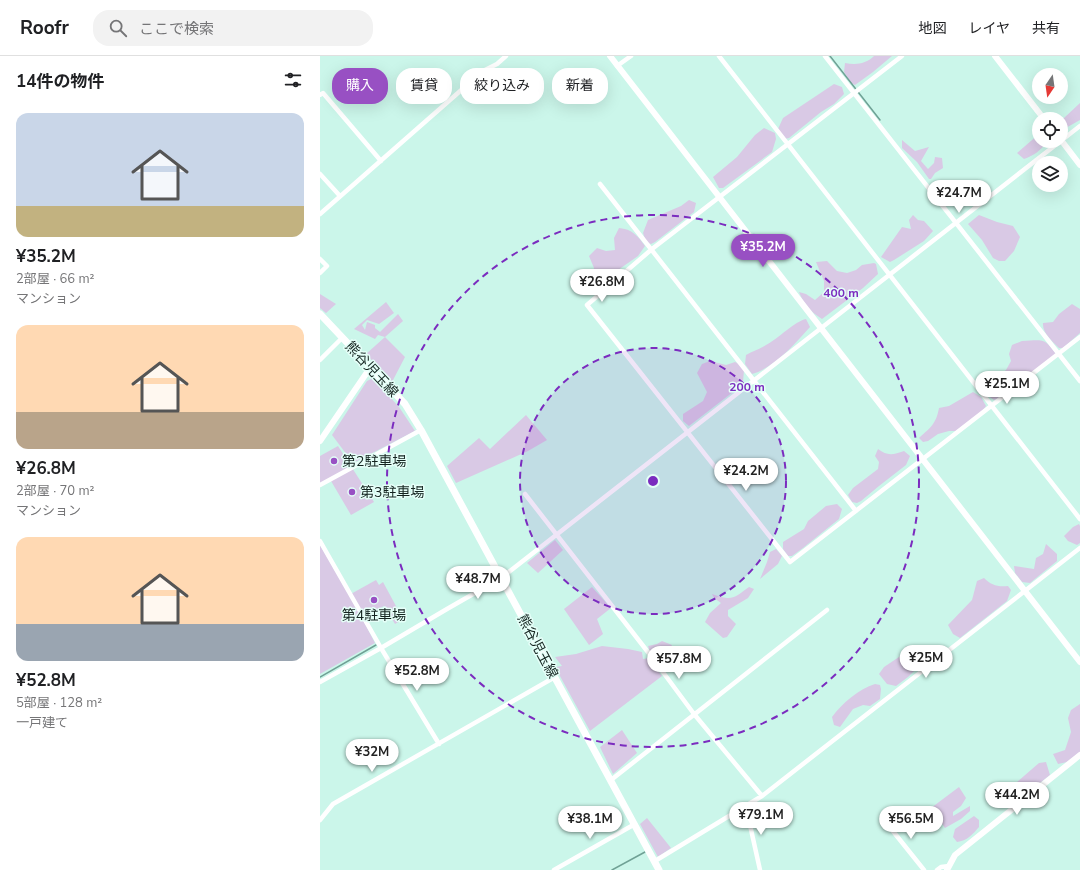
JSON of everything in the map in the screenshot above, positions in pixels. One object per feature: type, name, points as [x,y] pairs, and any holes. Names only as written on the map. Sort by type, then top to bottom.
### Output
[{"type":"main road","name":"熊谷児玉線","points":[[320,314],[405,404],[421,430],[659,870]]},
{"type":"street","points":[[320,214],[483,71],[497,64],[506,56]]},
{"type":"street","points":[[610,56],[1080,662]]},
{"type":"street","points":[[617,66],[631,56]]},
{"type":"street","points":[[719,56],[1080,519]]},
{"type":"street","points":[[824,56],[1080,381]]},
{"type":"street","points":[[902,56],[652,249],[587,305],[790,562],[1080,337]]},
{"type":"street","points":[[995,56],[1039,112]]},
{"type":"street","points":[[320,95],[323,93],[381,161]]},
{"type":"street","points":[[1068,135],[1080,126]]},
{"type":"street","points":[[320,682],[382,648],[501,578],[1052,148]]},
{"type":"street","points":[[1067,148],[1080,165]]},
{"type":"street","points":[[320,174],[340,196]]},
{"type":"street","points":[[600,184],[856,511]]},
{"type":"street","points":[[320,259],[327,266],[320,273]]},
{"type":"street","points":[[320,360],[342,338]]},
{"type":"street","points":[[320,441],[370,368]]},
{"type":"street","points":[[320,485],[421,430]]},
{"type":"street","points":[[525,494],[694,714],[762,796]]},
{"type":"street","points":[[320,541],[439,744]]},
{"type":"street","points":[[655,861],[762,796],[1080,548]]},
{"type":"street","points":[[611,780],[827,610]]},
{"type":"street","points":[[320,820],[333,804],[555,677]]},
{"type":"street","points":[[937,870],[941,867],[948,868],[955,855],[1080,755]]},
{"type":"street","points":[[741,809],[750,825],[760,870]]},
{"type":"street","points":[[884,820],[924,870]]},
{"type":"street","points":[[554,870],[635,824]]},
{"type":"shaded area","points":[[874,56],[892,56],[855,85],[851,83],[844,72],[845,63],[861,63],[868,61]]},
{"type":"shaded area","points":[[834,84],[842,87],[844,94],[834,104],[821,112],[789,138],[784,139],[778,129],[783,118]]},
{"type":"shaded area","points":[[1080,103],[1080,120],[1068,127],[1068,114]]},
{"type":"shaded area","points":[[764,128],[775,133],[776,139],[772,152],[723,188],[719,188],[713,177],[737,157],[755,135]]},
{"type":"shaded area","points":[[902,140],[915,151],[929,147],[921,161],[928,169],[934,163],[935,157],[942,158],[943,168],[935,173],[931,179],[929,179],[917,162],[902,148]]},
{"type":"shaded area","points":[[1032,140],[1032,148],[1042,148],[1038,152],[1024,159],[1017,153]]},
{"type":"shaded area","points":[[689,200],[696,203],[694,212],[655,242],[651,244],[646,242],[643,233],[648,220],[681,206]]},
{"type":"shaded area","points":[[913,215],[918,220],[924,221],[933,231],[924,241],[890,262],[881,257],[902,227],[911,229],[909,220]]},
{"type":"shaded area","points":[[979,215],[1013,226],[1020,237],[1014,251],[1005,261],[999,261],[993,258],[982,240],[968,224]]},
{"type":"shaded area","points":[[619,228],[628,230],[634,234],[645,246],[638,256],[618,270],[606,282],[589,295],[585,295],[579,289],[581,278],[593,272],[594,268],[589,256],[597,248],[606,251],[615,250],[614,238]]},
{"type":"shaded area","points":[[827,261],[837,271],[847,273],[856,270],[862,265],[874,263],[876,264],[878,274],[863,288],[822,319],[808,308],[799,292],[806,294],[815,300],[824,292],[824,281],[816,262]]},
{"type":"shaded area","points":[[320,294],[336,304],[326,313],[320,308]]},
{"type":"shaded area","points":[[386,302],[394,313],[379,324],[367,320],[362,325],[365,330],[367,322],[375,325],[375,328],[380,332],[398,314],[403,321],[385,337],[378,335],[375,339],[354,329]]},
{"type":"shaded area","points":[[1072,304],[1080,309],[1080,333],[1063,348],[1059,348],[1046,334],[1043,323],[1053,322],[1059,314]]},
{"type":"shaded area","points":[[806,319],[810,327],[791,348],[769,366],[752,374],[745,364],[746,355],[771,342],[797,323]]},
{"type":"shaded area","points":[[385,337],[405,357],[392,382],[366,354]]},
{"type":"shaded area","points":[[1038,340],[1045,342],[1056,354],[1032,374],[1007,390],[1000,398],[994,400],[987,395],[985,388],[1006,370],[1011,361],[1009,354],[1012,345],[1022,341]]},
{"type":"shaded area","points":[[710,361],[726,365],[735,362],[741,365],[744,370],[743,382],[733,392],[689,426],[683,421],[683,414],[703,401],[707,392],[697,373],[702,364]]},
{"type":"shaded area","points":[[373,378],[399,407],[415,431],[353,463],[332,435],[367,381]]},
{"type":"shaded area","points":[[973,392],[981,397],[986,406],[981,413],[956,431],[938,434],[928,441],[923,442],[919,438],[932,425],[939,408],[949,406]]},
{"type":"shaded area","points":[[526,415],[547,440],[528,451],[456,483],[447,466],[479,438],[490,449]]},
{"type":"shaded area","points":[[338,446],[374,502],[351,515],[331,481],[320,487],[320,456]]},
{"type":"shaded area","points":[[878,449],[884,453],[890,454],[904,451],[910,456],[906,465],[861,501],[857,503],[852,502],[848,495],[853,488],[878,469],[879,462],[875,456]]},
{"type":"shaded area","points":[[837,504],[842,509],[839,519],[792,556],[788,556],[783,549],[783,542],[804,529],[808,521],[826,506]]},
{"type":"shaded area","points":[[1079,524],[1080,543],[1077,545],[1068,541],[1064,536],[1073,527]]},
{"type":"shaded area","points":[[555,540],[563,550],[538,573],[527,563]]},
{"type":"shaded area","points":[[1046,544],[1057,554],[1057,561],[1030,583],[1022,582],[1015,573],[1014,566],[1034,569],[1036,558],[1043,554]]},
{"type":"shaded area","points":[[320,545],[349,595],[376,580],[379,585],[383,582],[403,619],[395,624],[384,606],[362,618],[375,643],[320,674]]},
{"type":"shaded area","points":[[776,549],[782,556],[778,564],[760,579],[770,552]]},
{"type":"shaded area","points":[[984,578],[994,585],[1008,586],[1011,590],[1007,601],[960,638],[953,634],[948,625],[972,600],[977,581]]},
{"type":"shaded area","points":[[592,587],[611,608],[597,619],[603,634],[589,645],[564,609]]},
{"type":"shaded area","points":[[749,587],[754,589],[748,598],[728,610],[728,616],[736,624],[727,637],[723,638],[705,622],[710,613],[721,603],[714,598],[712,594],[724,598],[732,598]]},
{"type":"shaded area","points":[[662,641],[672,645],[669,650],[658,655],[650,652],[648,646]]},
{"type":"shaded area","points":[[602,646],[642,652],[643,659],[649,658],[662,676],[590,731],[555,667],[562,666],[555,657],[576,654]]},
{"type":"shaded area","points":[[906,646],[914,655],[918,667],[896,686],[887,684],[879,674],[884,667],[902,655]]},
{"type":"shaded area","points":[[875,684],[880,685],[880,699],[870,706],[863,705],[853,709],[840,727],[834,725],[832,717],[851,697]]},
{"type":"shaded area","points":[[1080,704],[1080,752],[1067,762],[1058,764],[1053,754],[1065,750],[1071,732],[1068,718],[1071,710]]},
{"type":"shaded area","points":[[622,730],[637,753],[613,774],[600,747]]},
{"type":"shaded area","points":[[1046,762],[1050,775],[1026,794],[1019,794],[1017,782],[1039,763]]},
{"type":"shaded area","points":[[959,787],[966,798],[961,806],[953,812],[953,816],[970,806],[970,811],[961,819],[945,828],[931,808]]},
{"type":"shaded area","points":[[974,816],[979,820],[979,827],[967,839],[957,842],[953,837],[955,829]]},
{"type":"shaded area","points":[[647,818],[671,848],[658,857],[640,824]]},
{"type":"waterway","points":[[830,56],[880,120]]},
{"type":"waterway","points":[[320,677],[376,645]]},
{"type":"waterway","points":[[612,870],[645,852]]},
{"type":"place","name":"第2駐車場","points":[[334,461]]},
{"type":"place","name":"第3駐車場","points":[[352,492]]},
{"type":"place","name":"第4駐車場","points":[[374,600]]}]
